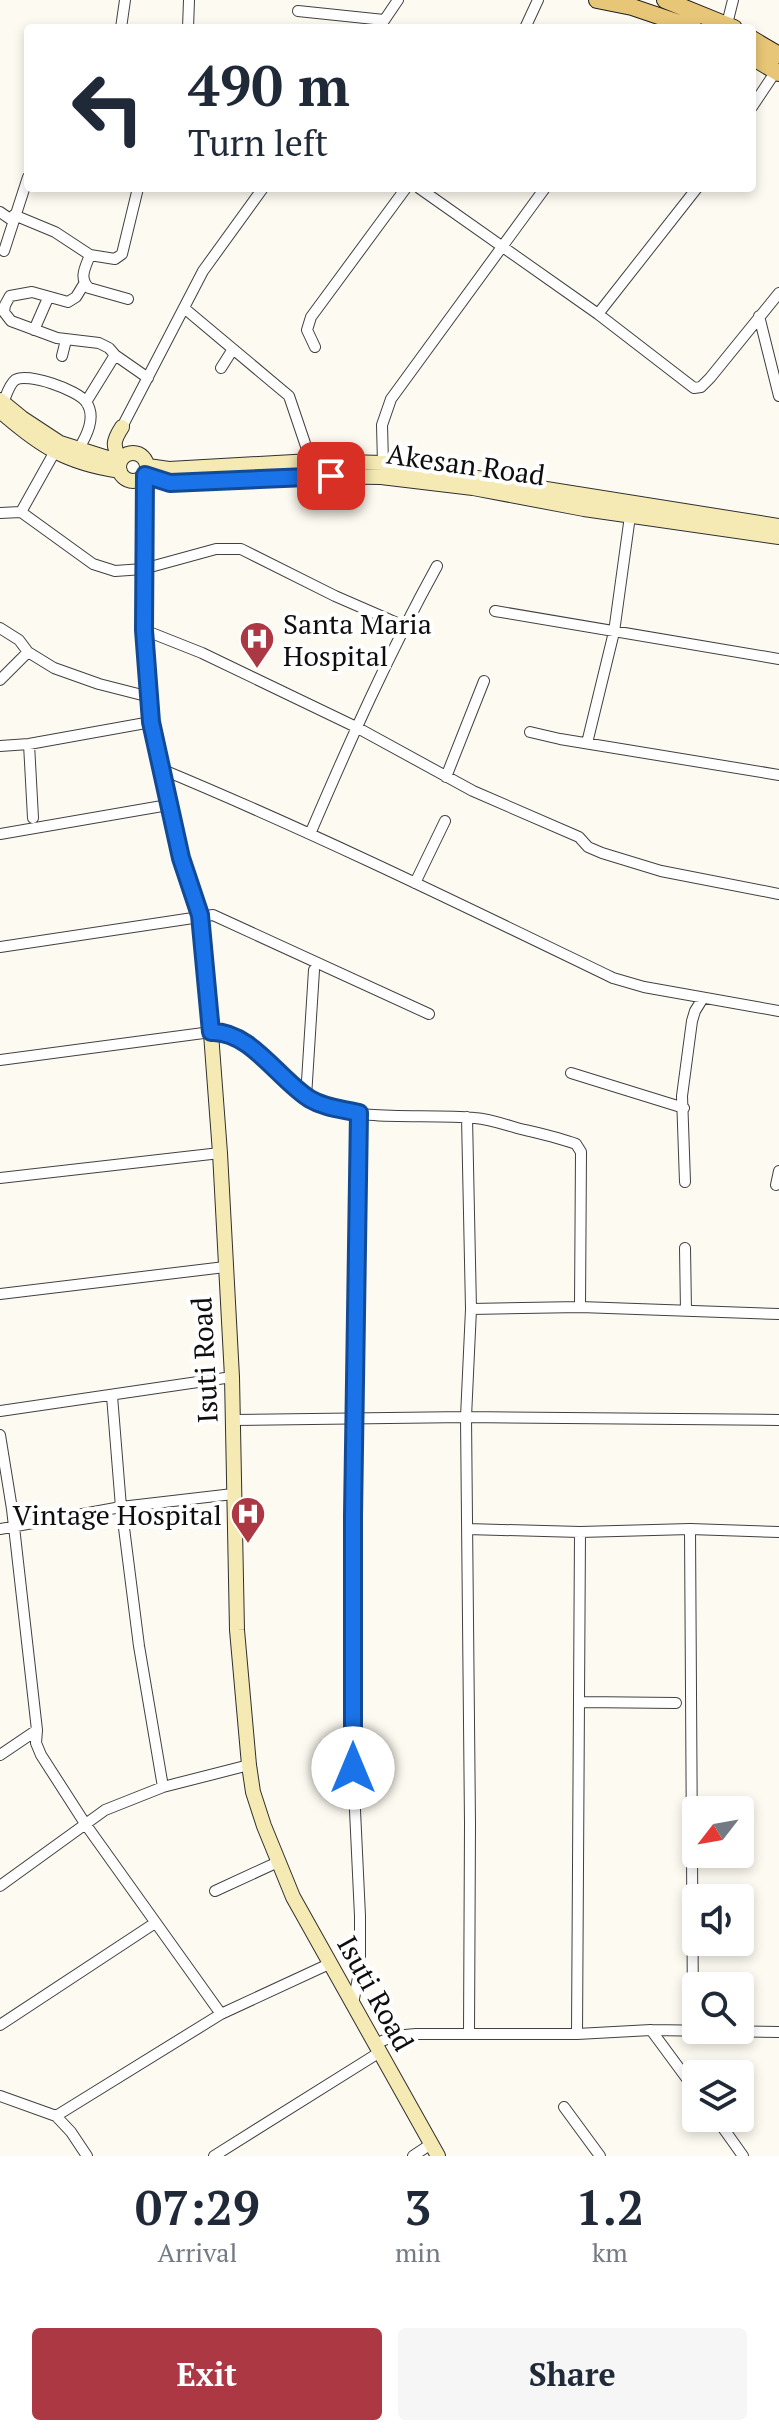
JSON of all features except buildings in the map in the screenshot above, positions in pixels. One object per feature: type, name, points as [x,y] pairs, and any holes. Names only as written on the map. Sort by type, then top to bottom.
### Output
[{"type":"main road","points":[[597,0],[718,24]]},
{"type":"main road","points":[[661,15],[684,24]]},
{"type":"main road","points":[[756,43],[778,67]]},
{"type":"main road","points":[[756,59],[778,67]]},
{"type":"street","points":[[122,24],[125,0]]},
{"type":"street","points":[[188,24],[189,0]]},
{"type":"street","points":[[298,11],[382,24],[398,0]]},
{"type":"street","points":[[527,24],[538,0]]},
{"type":"street","points":[[731,24],[733,0]]},
{"type":"street","points":[[756,101],[778,67]]},
{"type":"street","points":[[4,251],[24,189]]},
{"type":"street","points":[[0,212],[55,232],[90,255],[115,259],[122,254],[137,192]]},
{"type":"street","points":[[1,404],[54,453],[72,461],[101,462],[122,462],[137,454],[146,460],[142,475],[125,478],[122,462],[113,442],[203,271],[260,192]]},
{"type":"street","points":[[315,347],[307,330],[311,317],[403,192]]},
{"type":"street","points":[[425,192],[598,314],[694,388],[701,387],[710,378],[779,293]]},
{"type":"street","points":[[383,463],[382,425],[391,399],[542,192]]},
{"type":"street","points":[[598,314],[694,192]]},
{"type":"street","points":[[90,255],[84,284],[128,299]]},
{"type":"street","points":[[84,284],[72,300],[65,302],[32,292],[10,296],[4,312],[11,321],[34,330],[66,340],[99,343],[148,378]]},
{"type":"street","points":[[34,330],[48,298]]},
{"type":"street","points":[[184,308],[292,400],[311,461]]},
{"type":"street","points":[[759,316],[779,396]]},
{"type":"street","points":[[62,356],[66,340]]},
{"type":"street","points":[[221,368],[233,349]]},
{"type":"street","points":[[86,402],[115,355]]},
{"type":"street","points":[[1,404],[14,381],[23,377],[58,386],[86,402],[90,416],[89,433],[78,450]]},
{"type":"street","points":[[1,404],[60,443],[101,462]]},
{"type":"street","points":[[21,512],[54,453]]},
{"type":"street","name":"Akesan Road","points":[[169,476],[311,461],[383,463],[779,526]]},
{"type":"street","name":"Akesan Road","points":[[142,475],[381,477],[473,488],[584,509],[779,537]]},
{"type":"street","name":"Isuti Road","points":[[142,475],[144,630],[151,722],[181,858],[200,915],[211,1032],[232,1377],[237,1630],[253,1792],[293,1897],[435,2150]]},
{"type":"street","points":[[0,513],[21,512],[93,564],[115,571],[143,569],[216,549],[241,549],[404,626]]},
{"type":"street","points":[[587,743],[614,632],[630,516]]},
{"type":"street","points":[[310,834],[356,727],[404,626],[437,566]]},
{"type":"street","points":[[495,611],[779,659]]},
{"type":"street","points":[[0,628],[19,640],[28,652],[54,668],[75,677],[150,697]]},
{"type":"street","points":[[144,630],[202,653],[356,727],[473,791],[579,837],[588,847],[602,853],[661,871],[779,894]]},
{"type":"street","points":[[0,680],[28,652]]},
{"type":"street","points":[[446,777],[484,681]]},
{"type":"street","points":[[0,746],[29,744],[151,722]]},
{"type":"street","points":[[530,732],[779,775]]},
{"type":"street","points":[[29,744],[33,818]]},
{"type":"street","points":[[161,769],[310,834],[613,978],[630,984],[779,1011]]},
{"type":"street","points":[[0,834],[168,805]]},
{"type":"street","points":[[415,883],[445,821]]},
{"type":"street","points":[[0,947],[213,915],[429,1014]]},
{"type":"street","points":[[306,1097],[314,970]]},
{"type":"street","points":[[685,1182],[682,1096],[692,1021],[703,998]]},
{"type":"street","points":[[0,1060],[211,1032],[227,1033],[267,1061],[306,1097],[321,1105],[359,1113],[479,1118],[576,1144],[581,1152],[580,1307]]},
{"type":"street","points":[[571,1073],[684,1108]]},
{"type":"street","points":[[353,2004],[360,1967],[353,1768],[359,1113]]},
{"type":"street","points":[[467,1117],[471,1309],[466,1417],[469,2033]]},
{"type":"street","points":[[0,1178],[220,1153]]},
{"type":"street","points":[[776,1185],[779,1171]]},
{"type":"street","points":[[685,1248],[686,1311]]},
{"type":"street","points":[[0,1294],[225,1267]]},
{"type":"street","points":[[471,1309],[580,1307],[779,1314]]},
{"type":"street","points":[[0,1411],[232,1377]]},
{"type":"street","points":[[112,1396],[121,1507]]},
{"type":"street","points":[[233,1420],[466,1417],[779,1420]]},
{"type":"street","points":[[0,1435],[14,1526],[36,1743],[86,1825],[221,2014]]},
{"type":"street","points":[[0,1529],[121,1507],[233,1494]]},
{"type":"street","points":[[123,1520],[139,1646],[163,1787]]},
{"type":"street","points":[[467,1529],[779,1532]]},
{"type":"street","points":[[690,1529],[693,1972]]},
{"type":"street","points":[[577,2034],[580,1532]]},
{"type":"street","points":[[581,1702],[676,1703]]},
{"type":"street","points":[[0,1755],[37,1730]]},
{"type":"street","points":[[0,1886],[105,1810],[163,1787],[249,1765]]},
{"type":"street","points":[[215,1891],[278,1862]]},
{"type":"street","points":[[0,2025],[155,1923]]},
{"type":"street","points":[[56,2116],[221,2014],[329,1964]]},
{"type":"street","points":[[651,2030],[682,2072]]},
{"type":"street","points":[[214,2156],[394,2036],[682,2031]]},
{"type":"street","points":[[754,2032],[779,2032]]},
{"type":"street","points":[[0,2096],[56,2116],[87,2156]]},
{"type":"street","points":[[564,2107],[600,2156]]},
{"type":"street","points":[[726,2132],[743,2156]]},
{"type":"street","points":[[413,2156],[435,2150]]},
{"type":"place","name":"Santa Maria Hospital","points":[[257,670]]},
{"type":"place","name":"Vintage Hospital","points":[[248,1545]]},
{"type":"route","points":[[331,476],[170,483],[145,475],[144,630],[151,722],[181,858],[200,915],[211,1032],[227,1033],[237,1038],[306,1097],[321,1105],[359,1113],[353,1768]]}]
